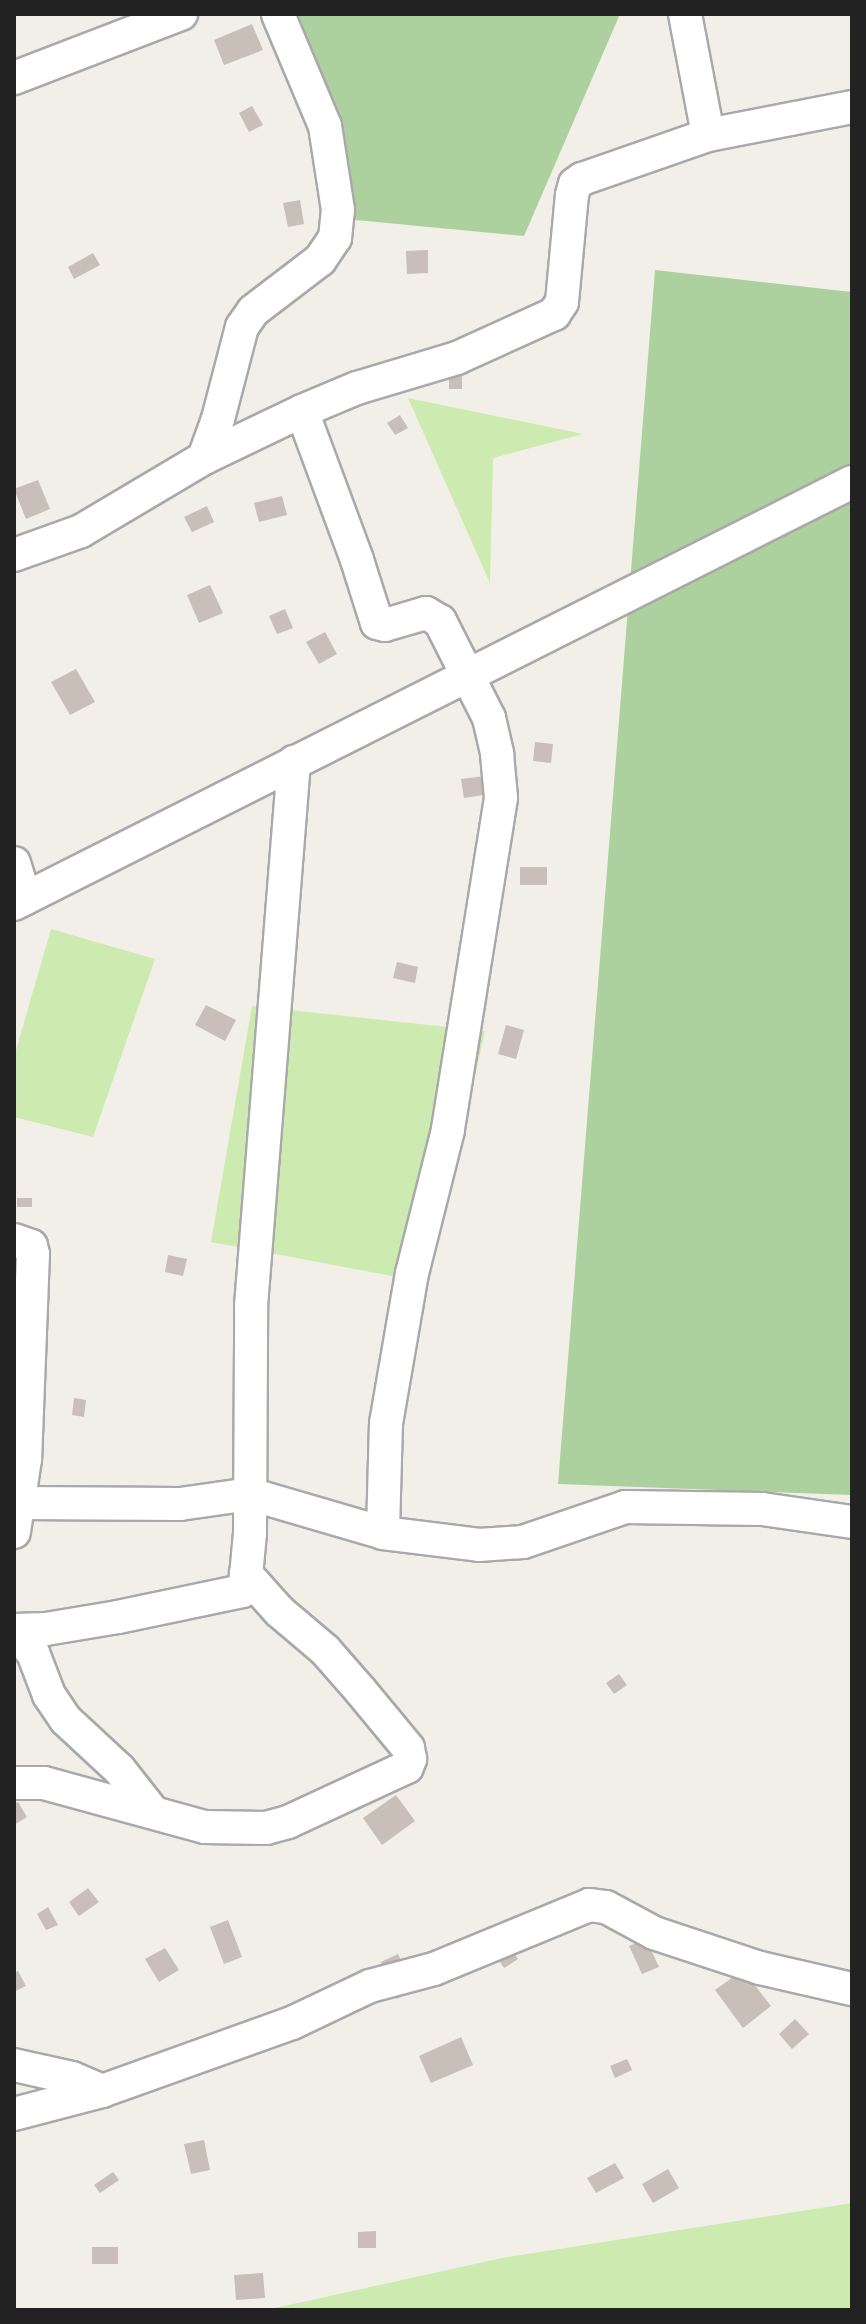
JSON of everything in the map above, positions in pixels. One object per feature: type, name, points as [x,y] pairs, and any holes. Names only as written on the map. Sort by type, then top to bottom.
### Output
[{"type":"street","points":[[14,78],[181,14]]},
{"type":"street","points":[[204,458],[218,419],[242,327],[253,311],[320,260],[335,238],[338,210],[325,126],[278,14]]},
{"type":"street","points":[[685,14],[708,135]]},
{"type":"street","points":[[14,555],[81,531],[204,458],[302,411],[357,388],[457,358],[554,314],[562,302],[575,184],[661,149],[708,135],[852,107]]},
{"type":"street","points":[[302,411],[377,623],[385,625],[426,613],[434,615],[470,674],[489,718],[497,754],[501,798],[448,1130],[412,1273],[386,1423],[383,1533]]},
{"type":"street","points":[[14,863],[20,901],[852,482]]},
{"type":"street","points":[[14,1631],[75,1625],[242,1591],[246,1574],[250,1494],[251,1306],[294,762]]},
{"type":"street","points":[[14,1240],[31,1246],[33,1254],[21,1390],[17,1517],[180,1504],[250,1494],[383,1533],[479,1545],[523,1542],[625,1507],[762,1509],[852,1522]]},
{"type":"street","points":[[14,1757],[29,1783],[152,1811],[205,1827],[266,1828],[288,1822],[407,1767],[410,1759],[408,1748],[334,1660],[279,1611],[246,1574]]},
{"type":"street","points":[[14,1631],[33,1653],[49,1695],[66,1720],[119,1769],[152,1811]]},
{"type":"street","points":[[14,2114],[102,2091],[292,2023],[370,1986],[434,1969],[589,1905],[606,1907],[654,1933],[760,1968],[852,1989]]},
{"type":"street","points":[[14,2065],[72,2078],[102,2091]]},
{"type":"green space","points":[[282,14],[620,14],[524,236],[345,219]]},
{"type":"green space","points":[[655,270],[852,292],[852,1495],[558,1484]]},
{"type":"green space","points":[[408,398],[583,434],[493,458],[490,583]]},
{"type":"green space","points":[[51,929],[155,959],[93,1137],[14,1117],[14,1057]]},
{"type":"green space","points":[[252,1006],[485,1031],[429,1283],[211,1242]]},
{"type":"green space","points":[[852,2203],[852,2310],[266,2310],[502,2258]]},
{"type":"building","points":[[252,24],[263,50],[224,65],[214,40]]},
{"type":"building","points":[[252,106],[263,125],[249,132],[239,113]]},
{"type":"building","points":[[300,200],[304,224],[288,227],[283,203]]},
{"type":"building","points":[[428,250],[428,273],[407,274],[406,251]]},
{"type":"building","points":[[93,253],[100,265],[74,279],[68,267]]},
{"type":"building","points":[[449,375],[462,375],[462,389],[449,389]]},
{"type":"building","points":[[400,415],[408,428],[395,435],[387,423]]},
{"type":"building","points":[[38,480],[50,509],[26,519],[14,489]]},
{"type":"building","points":[[282,496],[287,515],[259,522],[254,503]]},
{"type":"building","points":[[207,506],[214,522],[192,532],[184,517]]},
{"type":"building","points":[[210,585],[223,613],[199,623],[187,595]]},
{"type":"building","points":[[285,609],[293,628],[277,634],[269,616]]},
{"type":"building","points":[[325,632],[337,654],[319,664],[306,642]]},
{"type":"building","points":[[76,669],[95,702],[70,715],[51,682]]},
{"type":"building","points":[[535,742],[553,744],[551,763],[533,761]]},
{"type":"building","points":[[493,775],[496,793],[464,798],[461,779]]},
{"type":"building","points":[[520,867],[547,867],[547,885],[520,885]]},
{"type":"building","points":[[397,962],[418,967],[415,983],[393,978]]},
{"type":"building","points":[[206,1005],[236,1020],[225,1041],[195,1025]]},
{"type":"building","points":[[506,1025],[524,1030],[516,1059],[498,1054]]},
{"type":"building","points":[[17,1198],[32,1198],[32,1207],[17,1207]]},
{"type":"building","points":[[168,1255],[187,1259],[183,1276],[165,1272]]},
{"type":"building","points":[[74,1398],[86,1400],[84,1417],[72,1415]]},
{"type":"building","points":[[619,1674],[627,1685],[614,1694],[606,1683]]},
{"type":"building","points":[[396,1795],[415,1821],[382,1845],[363,1818]]},
{"type":"building","points":[[18,1802],[27,1817],[14,1825],[14,1804]]},
{"type":"building","points":[[88,1888],[99,1902],[79,1916],[69,1902]]},
{"type":"building","points":[[48,1907],[58,1925],[46,1930],[37,1914]]},
{"type":"building","points":[[228,1920],[242,1957],[224,1964],[210,1927]]},
{"type":"building","points":[[646,1939],[659,1967],[642,1974],[629,1946]]},
{"type":"building","points":[[507,1942],[518,1959],[504,1968],[493,1951]]},
{"type":"building","points":[[165,1948],[179,1970],[159,1982],[145,1959]]},
{"type":"building","points":[[398,1954],[414,1991],[396,1999],[381,1962]]},
{"type":"building","points":[[743,1970],[771,2006],[743,2028],[715,1990]]},
{"type":"building","points":[[18,1971],[26,1986],[14,1992],[14,1973]]},
{"type":"building","points":[[795,2019],[809,2034],[792,2049],[779,2034]]},
{"type":"building","points":[[461,2037],[473,2065],[431,2083],[419,2056]]},
{"type":"building","points":[[627,2059],[632,2070],[615,2078],[610,2066]]},
{"type":"building","points":[[204,2140],[210,2170],[191,2174],[184,2144]]},
{"type":"building","points":[[615,2163],[624,2178],[596,2193],[587,2178]]},
{"type":"building","points":[[668,2169],[679,2188],[653,2203],[642,2184]]},
{"type":"building","points":[[113,2172],[119,2180],[100,2193],[94,2185]]},
{"type":"building","points":[[376,2231],[376,2248],[358,2248],[358,2232]]},
{"type":"building","points":[[92,2247],[118,2247],[118,2264],[92,2264]]},
{"type":"building","points":[[263,2273],[265,2298],[236,2300],[234,2275]]}]
